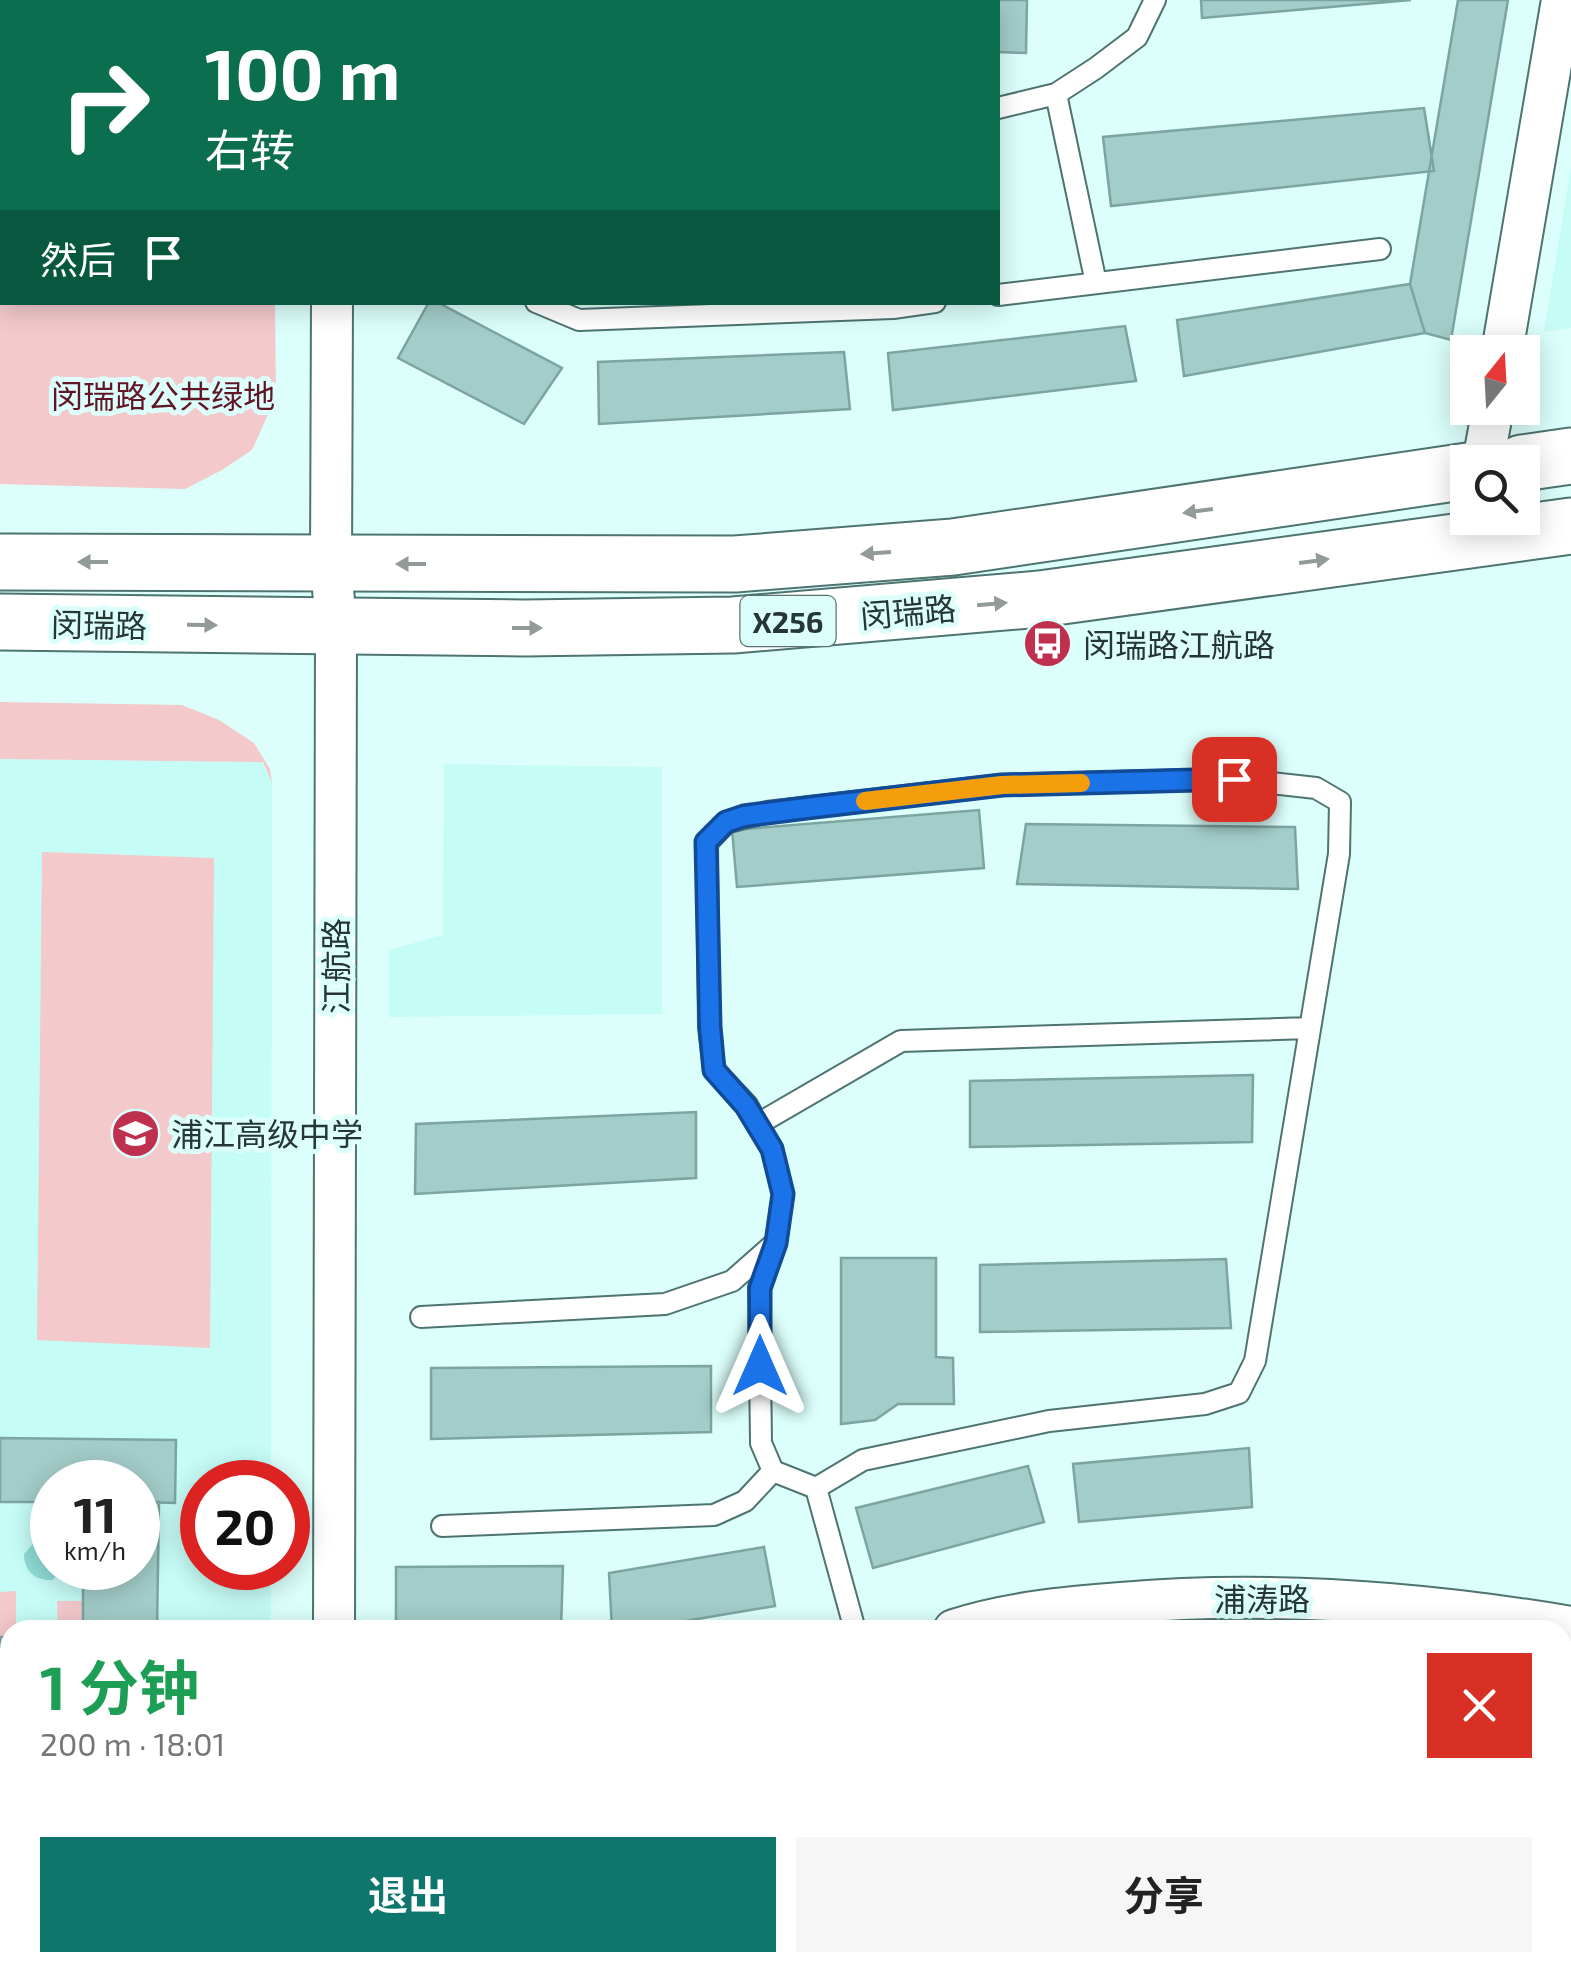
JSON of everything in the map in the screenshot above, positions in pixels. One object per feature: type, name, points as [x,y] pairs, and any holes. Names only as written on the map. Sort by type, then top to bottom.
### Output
[{"type":"main road","points":[[1540,460],[1571,456]]},
{"type":"main road","name":"闵瑞路","points":[[0,562],[735,564],[953,548],[1450,474]]},
{"type":"main road","name":"闵瑞路","points":[[0,622],[732,626],[1040,599],[1571,526]]},
{"type":"street","points":[[1505,335],[1562,0]]},
{"type":"street","name":"江航路","points":[[332,305],[330,564],[336,626],[334,1620]]},
{"type":"street","name":"浦涛路","points":[[1004,1620],[1063,1608],[1184,1597],[1340,1598],[1522,1620]]},
{"type":"lane","points":[[1000,108],[1056,94],[1137,36],[1155,0]]},
{"type":"lane","points":[[1056,94],[1096,283]]},
{"type":"lane","points":[[1000,295],[1380,249]]},
{"type":"lane","points":[[543,305],[579,320],[675,309],[914,305]]},
{"type":"lane","points":[[1234,779],[1316,788],[1340,802],[1340,854],[1255,1362],[1239,1393],[1205,1404],[1049,1421],[863,1460],[816,1488],[773,1471],[761,1443],[760,1288],[776,1243],[783,1194],[772,1149],[746,1106],[714,1070],[706,842],[726,822],[744,816],[1002,785],[1234,779]]},
{"type":"lane","points":[[758,1124],[901,1041],[1310,1028]]},
{"type":"lane","points":[[420,1316],[665,1304],[732,1281],[776,1243]]},
{"type":"lane","points":[[442,1526],[714,1516],[745,1501],[773,1471]]},
{"type":"lane","points":[[816,1488],[852,1620]]},
{"type":"shaded area","points":[[1571,166],[1571,328],[1544,332]]},
{"type":"shaded area","name":"浦江高级中学","points":[[0,759],[263,762],[272,783],[271,1460],[180,1460],[180,1590],[271,1590],[271,1620],[0,1620]]},
{"type":"shaded area","points":[[444,764],[662,767],[662,1014],[389,1017],[389,950],[443,935]]},
{"type":"shaded area","points":[[30,1547],[30,1572],[28,1570],[24,1554]]},
{"type":"green space","name":"闵瑞路公共绿地","points":[[0,305],[275,305],[276,397],[252,450],[222,470],[185,489],[0,484]]},
{"type":"green space","points":[[0,702],[182,705],[219,720],[254,743],[270,769],[272,783],[263,762],[0,759]]},
{"type":"green space","points":[[42,852],[214,858],[210,1348],[37,1340]]},
{"type":"green space","points":[[16,1591],[16,1620],[0,1620],[0,1592]]},
{"type":"green space","points":[[57,1601],[82,1601],[83,1620],[58,1620]]},
{"type":"building","points":[[1000,0],[1027,0],[1026,53],[1000,52]]},
{"type":"building","points":[[1201,0],[1411,0],[1202,18]]},
{"type":"building","points":[[1458,0],[1508,0],[1450,340],[1425,333],[1410,284]]},
{"type":"building","points":[[1424,108],[1434,171],[1111,206],[1103,137]]},
{"type":"building","points":[[1410,284],[1425,333],[1184,376],[1177,320]]},
{"type":"building","points":[[427,305],[443,305],[562,368],[524,424],[398,358]]},
{"type":"building","points":[[1125,326],[1136,381],[893,410],[888,353]]},
{"type":"building","points":[[844,352],[850,409],[599,424],[598,362]]},
{"type":"building","points":[[979,810],[984,868],[737,887],[732,830]]},
{"type":"building","points":[[1026,824],[1295,827],[1298,889],[1017,884]]},
{"type":"building","points":[[1253,1075],[1252,1142],[970,1147],[970,1081]]},
{"type":"building","points":[[696,1112],[696,1178],[415,1194],[416,1124]]},
{"type":"building","points":[[841,1258],[936,1258],[936,1357],[953,1358],[954,1404],[898,1404],[875,1420],[841,1424]]},
{"type":"building","points":[[1226,1259],[1231,1328],[980,1332],[980,1265]]},
{"type":"building","points":[[711,1366],[711,1432],[431,1439],[431,1368]]},
{"type":"building","points":[[0,1438],[176,1440],[175,1503],[160,1503],[160,1460],[30,1460],[30,1502],[0,1502]]},
{"type":"building","points":[[1249,1448],[1252,1507],[1079,1522],[1073,1464]]},
{"type":"building","points":[[1028,1466],[1044,1522],[873,1568],[856,1508]]},
{"type":"building","points":[[764,1547],[775,1606],[692,1620],[611,1620],[609,1573]]},
{"type":"building","points":[[563,1566],[561,1620],[396,1620],[396,1567]]},
{"type":"building","points":[[83,1590],[158,1590],[157,1620],[83,1620]]},
{"type":"slow traffic","points":[[865,801],[1002,785],[1081,783]]},
{"type":"place","name":"闵瑞路江航路","points":[[1048,644]]},
{"type":"place","name":"浦江高级中学","points":[[136,1133]]},
{"type":"route","points":[[760,1366],[760,1288],[776,1243],[783,1194],[772,1149],[746,1106],[714,1070],[706,842],[726,822],[806,808],[1002,785],[1234,779]]}]
